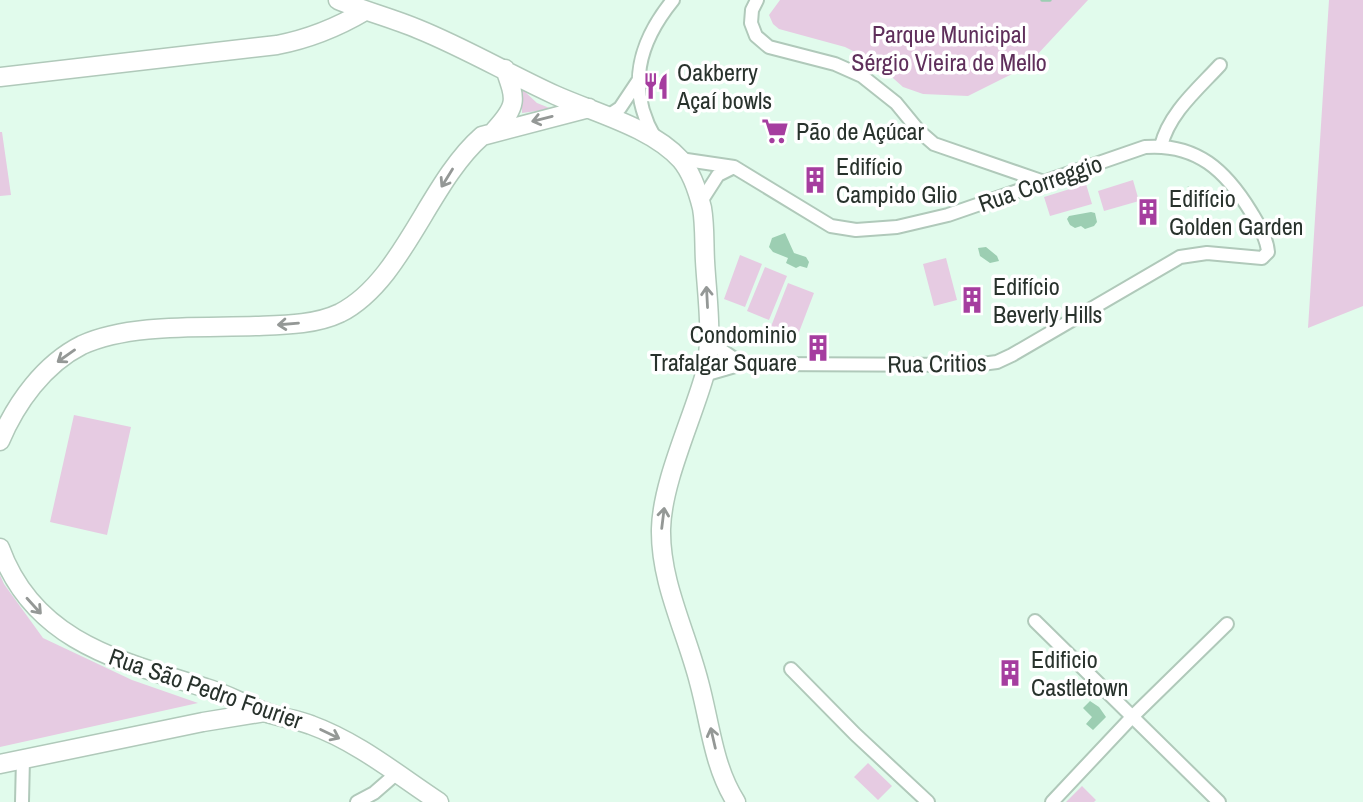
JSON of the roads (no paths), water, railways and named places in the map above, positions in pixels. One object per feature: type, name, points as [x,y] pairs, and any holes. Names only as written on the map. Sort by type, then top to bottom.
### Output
[{"type":"street","points":[[338,0],[368,6],[555,95],[608,116],[657,141],[680,159],[690,172],[700,203],[708,341],[704,375],[665,501],[661,528],[664,562],[672,595],[699,679],[719,766],[726,787],[736,802]]},
{"type":"street","points":[[657,141],[641,110],[638,81],[646,43],[673,0]]},
{"type":"street","points":[[757,0],[752,10],[751,23],[756,37],[769,47],[835,64],[862,76],[896,103],[919,131],[934,144],[1044,181]]},
{"type":"street","points":[[0,77],[298,41],[334,27],[368,6]]},
{"type":"street","points":[[1161,146],[1164,134],[1187,100],[1220,65]]},
{"type":"street","points":[[494,131],[512,106],[514,96],[505,69]]},
{"type":"street","points":[[608,116],[620,108],[638,81]]},
{"type":"street","points":[[0,441],[15,410],[45,372],[82,346],[150,330],[308,322],[339,313],[358,302],[386,272],[454,166],[482,136],[589,108]]},
{"type":"street","name":"Rua Correggio","points":[[680,159],[734,167],[831,226],[856,230],[897,227],[948,215],[1145,147],[1161,146],[1195,156],[1231,181],[1258,224],[1268,252]]},
{"type":"street","points":[[700,203],[718,175],[734,167]]},
{"type":"street","name":"Rua Critios","points":[[704,375],[742,364],[986,365],[1012,355],[1180,257],[1207,253],[1262,258],[1268,252]]},
{"type":"street","points":[[708,341],[742,364]]},
{"type":"street","name":"Rua São Pedro Fourier","points":[[0,548],[7,567],[33,606],[71,637],[148,670],[210,689],[265,712],[311,725],[352,745],[439,802]]},
{"type":"street","points":[[1035,621],[1219,802]]},
{"type":"street","points":[[1052,802],[1132,717],[1227,624]]},
{"type":"street","points":[[791,669],[928,802]]},
{"type":"street","points":[[203,722],[209,716],[212,706],[210,689]]},
{"type":"street","points":[[0,764],[203,722],[265,712]]},
{"type":"street","points":[[22,802],[23,758]]},
{"type":"street","points":[[357,802],[374,793],[397,773]]},
{"type":"waterway","points":[[1042,0],[1050,0]]},
{"type":"place","name":"Oakberry Açaí bowls","points":[[656,86]]},
{"type":"place","name":"Pão de Açúcar","points":[[775,131]]},
{"type":"place","name":"Edifício Campido Glio","points":[[815,180]]},
{"type":"place","name":"Edifício Golden Garden","points":[[1148,212]]},
{"type":"place","name":"Edifício Beverly Hills","points":[[972,300]]},
{"type":"place","name":"Condominio Trafalgar Square","points":[[818,348]]},
{"type":"place","name":"Edificio Castletown","points":[[1010,673]]},
{"type":"park label","name":"Parque Municipal Sérgio Vieira de Mello","points":[[949,48]]}]
